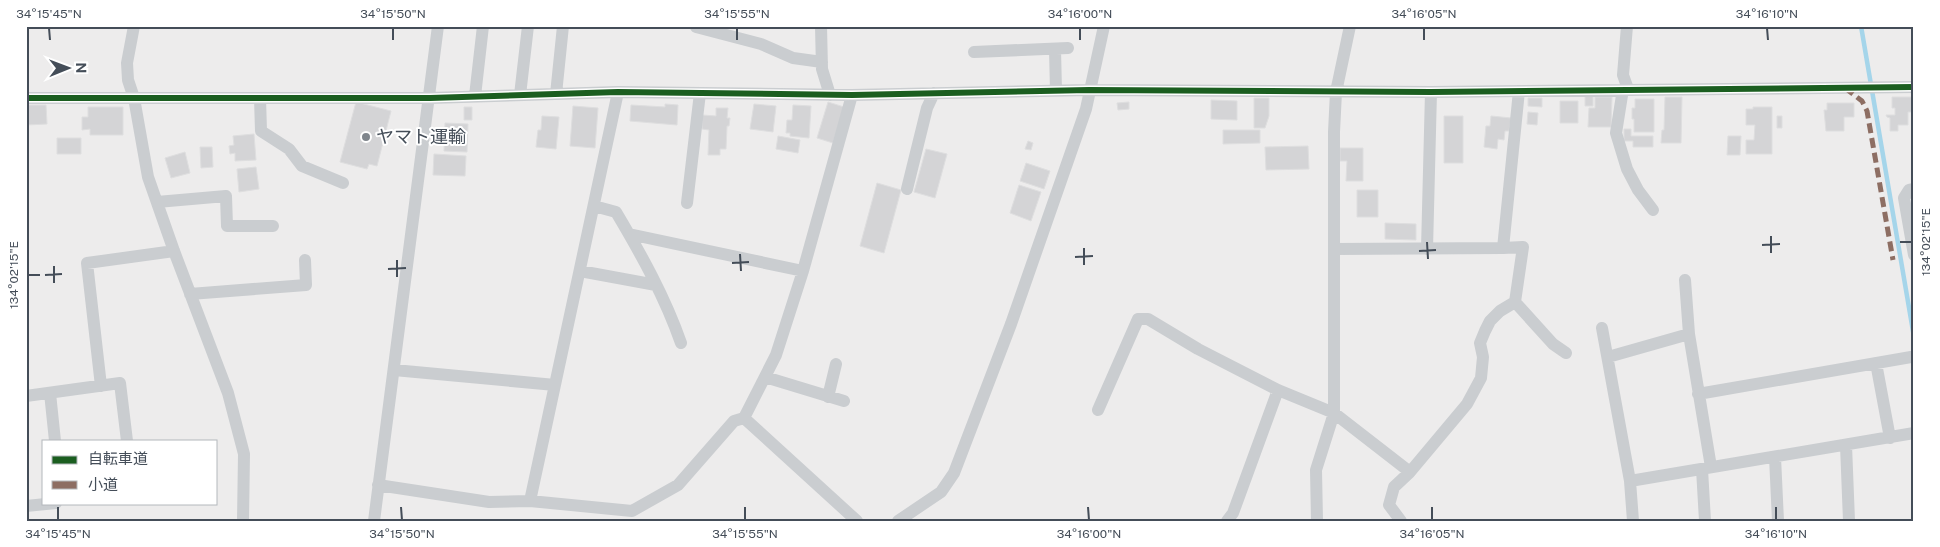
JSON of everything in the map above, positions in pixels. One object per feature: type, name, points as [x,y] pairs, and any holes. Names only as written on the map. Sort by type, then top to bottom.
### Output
[{"type":"street","points":[[134,26],[127,63],[128,80],[134,98],[148,176],[174,251],[228,393],[244,454],[243,521]]},
{"type":"street","points":[[374,521],[438,26]]},
{"type":"street","points":[[475,96],[483,26]]},
{"type":"street","points":[[520,95],[528,26]]},
{"type":"street","points":[[556,94],[563,26]]},
{"type":"street","points":[[821,26],[822,69],[830,95]]},
{"type":"street","points":[[898,521],[941,492],[954,473],[1011,324],[1086,109],[1104,26]]},
{"type":"street","points":[[1317,521],[1316,470],[1334,413],[1334,132],[1336,92],[1350,26]]},
{"type":"street","points":[[1627,26],[1623,75],[1626,89],[1616,133],[1627,169],[1638,190],[1653,210]]},
{"type":"street","points":[[696,27],[761,44],[793,58],[822,62]]},
{"type":"street","points":[[974,52],[1068,48]]},
{"type":"street","points":[[1055,49],[1056,91]]},
{"type":"street","points":[[26,98],[430,98],[618,92],[852,95],[1090,90],[1431,92],[1856,86],[1914,87]]},
{"type":"street","points":[[1503,248],[1519,91]]},
{"type":"street","points":[[530,501],[618,92]]},
{"type":"street","points":[[1427,249],[1431,92]]},
{"type":"street","points":[[688,204],[700,93]]},
{"type":"street","points":[[907,189],[928,108],[934,93]]},
{"type":"street","points":[[378,485],[489,502],[530,501],[632,511],[678,485],[734,421],[744,418],[776,354],[803,271],[852,95]]},
{"type":"street","points":[[260,98],[261,131],[289,149],[302,166],[343,183]]},
{"type":"street","points":[[1914,189],[1909,190],[1904,198],[1914,255]]},
{"type":"street","points":[[157,202],[226,196],[227,226],[272,226]]},
{"type":"street","points":[[594,206],[616,212],[656,285],[682,343]]},
{"type":"street","points":[[629,234],[803,271]]},
{"type":"street","points":[[1334,249],[1523,247],[1516,302],[1553,344],[1566,353]]},
{"type":"street","points":[[101,386],[87,263],[174,251]]},
{"type":"street","points":[[190,294],[306,285],[305,260]]},
{"type":"street","points":[[580,271],[656,285]]},
{"type":"street","points":[[1684,280],[1706,468],[1705,521]]},
{"type":"street","points":[[1401,521],[1389,506],[1394,487],[1410,472],[1467,404],[1481,378],[1483,357],[1480,344],[1484,331],[1490,321],[1500,311],[1516,302]]},
{"type":"street","points":[[1098,410],[1138,319],[1148,319],[1198,349],[1278,390],[1334,413],[1410,472]]},
{"type":"street","points":[[1602,328],[1630,480],[1633,521]]},
{"type":"street","points":[[1608,357],[1689,334]]},
{"type":"street","points":[[1698,394],[1911,357]]},
{"type":"street","points":[[1876,363],[1890,438]]},
{"type":"street","points":[[828,396],[836,364]]},
{"type":"street","points":[[394,370],[555,386]]},
{"type":"street","points":[[765,377],[844,401]]},
{"type":"street","points":[[26,396],[120,383],[127,440]]},
{"type":"street","points":[[1227,521],[1233,513],[1278,390]]},
{"type":"street","points":[[50,393],[55,440]]},
{"type":"street","points":[[744,418],[857,521]]},
{"type":"street","points":[[1630,480],[1914,433]]},
{"type":"street","points":[[1846,445],[1849,521]]},
{"type":"street","points":[[1775,457],[1778,521]]},
{"type":"street","points":[[26,506],[46,504]]},
{"type":"building","points":[[1585,96],[1593,96],[1593,106],[1585,106]]},
{"type":"building","points":[[1595,97],[1612,97],[1611,127],[1588,127],[1589,108],[1595,108]]},
{"type":"building","points":[[1665,97],[1682,97],[1681,143],[1661,143],[1662,130],[1664,130]]},
{"type":"building","points":[[1892,97],[1914,97],[1914,117],[1912,117],[1912,112],[1908,112],[1908,125],[1898,125],[1898,131],[1890,131],[1890,118],[1886,115],[1895,115],[1895,108],[1892,108]]},
{"type":"building","points":[[1254,98],[1269,98],[1269,116],[1265,128],[1254,128]]},
{"type":"building","points":[[1528,98],[1542,98],[1542,107],[1528,106]]},
{"type":"building","points":[[1635,99],[1654,99],[1654,132],[1634,132],[1632,108],[1635,108]]},
{"type":"building","points":[[1211,100],[1237,101],[1237,120],[1211,119]]},
{"type":"building","points":[[1560,101],[1578,101],[1578,123],[1560,123]]},
{"type":"building","name":"ヤマト運輸","points":[[356,102],[391,111],[377,166],[369,164],[367,169],[340,162]]},
{"type":"building","points":[[828,102],[844,107],[833,143],[817,138]]},
{"type":"building","points":[[1129,102],[1129,109],[1118,110],[1117,103]]},
{"type":"building","points":[[1827,103],[1854,103],[1854,117],[1844,117],[1844,131],[1826,131],[1824,110],[1827,110]]},
{"type":"building","points":[[665,104],[678,105],[677,125],[630,121],[631,105],[665,107]]},
{"type":"building","points":[[754,104],[776,106],[773,132],[750,129]]},
{"type":"building","points":[[26,105],[46,105],[47,124],[26,125]]},
{"type":"building","points":[[793,105],[811,106],[809,138],[790,136],[790,133],[786,133],[787,120],[792,120]]},
{"type":"building","points":[[573,106],[598,108],[595,148],[570,146]]},
{"type":"building","points":[[88,107],[123,107],[123,135],[90,135],[90,129],[82,130],[82,117],[88,117]]},
{"type":"building","points":[[464,107],[472,107],[472,120],[464,120]]},
{"type":"building","points":[[1753,107],[1772,107],[1772,154],[1746,154],[1746,140],[1754,140],[1755,125],[1746,125],[1746,109],[1753,109]]},
{"type":"building","points":[[716,108],[728,108],[727,118],[730,118],[729,126],[727,126],[726,149],[720,149],[720,155],[708,155],[709,130],[702,129],[702,115],[716,116]]},
{"type":"building","points":[[1528,112],[1538,113],[1537,125],[1527,124]]},
{"type":"building","points":[[542,116],[559,117],[556,149],[536,147],[538,130],[541,130]]},
{"type":"building","points":[[1444,116],[1463,116],[1463,163],[1444,163]]},
{"type":"building","points":[[1491,116],[1511,118],[1509,131],[1505,131],[1504,140],[1498,139],[1497,149],[1484,147],[1486,126],[1490,126]]},
{"type":"building","points":[[1777,116],[1782,116],[1782,128],[1777,128]]},
{"type":"building","points":[[445,123],[468,124],[467,152],[444,151]]},
{"type":"building","points":[[1624,129],[1631,129],[1631,136],[1653,136],[1653,147],[1633,147],[1633,141],[1624,141]]},
{"type":"building","points":[[1223,130],[1260,130],[1260,143],[1223,144]]},
{"type":"building","points":[[254,134],[256,160],[235,161],[235,153],[230,154],[229,146],[234,145],[233,136]]},
{"type":"building","points":[[778,136],[800,140],[798,153],[776,149]]},
{"type":"building","points":[[1728,136],[1741,136],[1740,155],[1727,155]]},
{"type":"building","points":[[57,138],[81,138],[81,154],[57,154]]},
{"type":"building","points":[[1028,141],[1033,143],[1031,150],[1025,149]]},
{"type":"building","points":[[1308,146],[1309,169],[1266,170],[1265,147]]},
{"type":"building","points":[[200,147],[212,147],[213,167],[201,168]]},
{"type":"building","points":[[1340,148],[1363,148],[1363,181],[1346,181],[1347,161],[1340,161]]},
{"type":"building","points":[[926,149],[947,154],[935,198],[914,192]]},
{"type":"building","points":[[185,152],[190,173],[171,178],[165,158]]},
{"type":"building","points":[[434,154],[466,156],[465,176],[433,175]]},
{"type":"building","points":[[1026,163],[1050,171],[1044,189],[1020,181]]},
{"type":"building","points":[[256,167],[259,189],[239,192],[237,169]]},
{"type":"building","points":[[877,183],[901,190],[884,253],[860,246]]},
{"type":"building","points":[[1019,185],[1041,192],[1031,221],[1010,213]]},
{"type":"building","points":[[1357,190],[1378,190],[1378,217],[1357,217]]},
{"type":"building","points":[[1385,223],[1416,224],[1416,240],[1385,239]]},
{"type":"waterway","points":[[1861,26],[1914,337]]},
{"type":"marked path","points":[[1845,88],[1862,101],[1867,111],[1893,260]]},
{"type":"cycle path","points":[[26,98],[430,98],[618,92],[852,95],[1089,90],[1431,92],[1914,87]]},
{"type":"place","name":"ヤマト運輸","points":[[366,137]]}]
